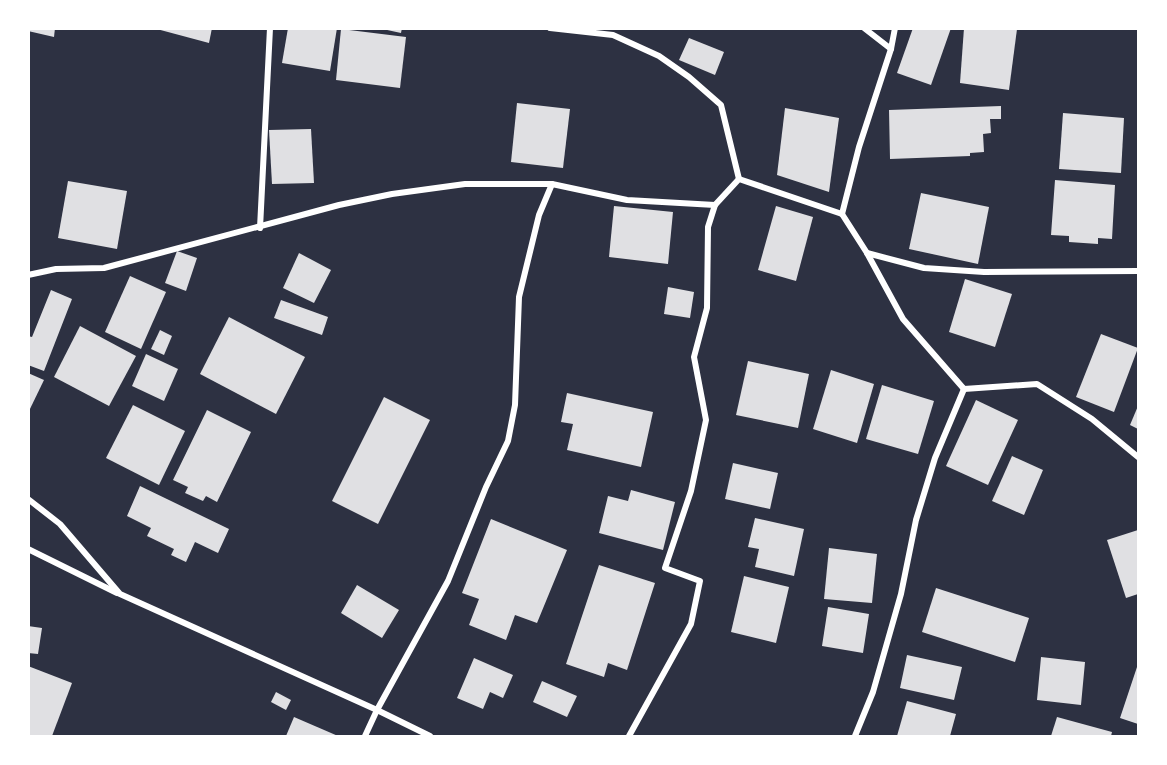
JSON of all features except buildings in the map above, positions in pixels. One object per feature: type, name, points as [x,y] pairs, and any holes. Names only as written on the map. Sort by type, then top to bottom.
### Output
[{"type":"street","points":[[260,228],[270,28]]},
{"type":"street","points":[[550,28],[613,35],[659,56],[689,77],[721,105],[739,179]]},
{"type":"street","points":[[864,28],[891,49]]},
{"type":"street","points":[[842,214],[859,147],[891,49],[895,28]]},
{"type":"street","points":[[629,736],[692,624],[700,581],[665,568],[691,491],[706,420],[694,357],[707,308],[708,227],[715,205],[739,179]]},
{"type":"street","points":[[739,179],[842,214],[867,253],[903,319],[964,389]]},
{"type":"street","points":[[28,275],[56,269],[104,268],[339,205],[392,194],[465,184],[552,184],[627,200],[715,205]]},
{"type":"street","points":[[365,736],[448,580],[486,487],[508,441],[515,405],[519,297],[539,215],[552,184]]},
{"type":"street","points":[[867,253],[924,268],[984,272],[1138,271]]},
{"type":"street","points":[[964,389],[1037,384],[1092,419],[1138,457]]},
{"type":"street","points":[[855,736],[873,692],[898,605],[916,520],[932,468],[964,389]]},
{"type":"street","points":[[28,500],[60,524],[120,594]]},
{"type":"street","points":[[28,549],[120,594],[430,736]]}]
